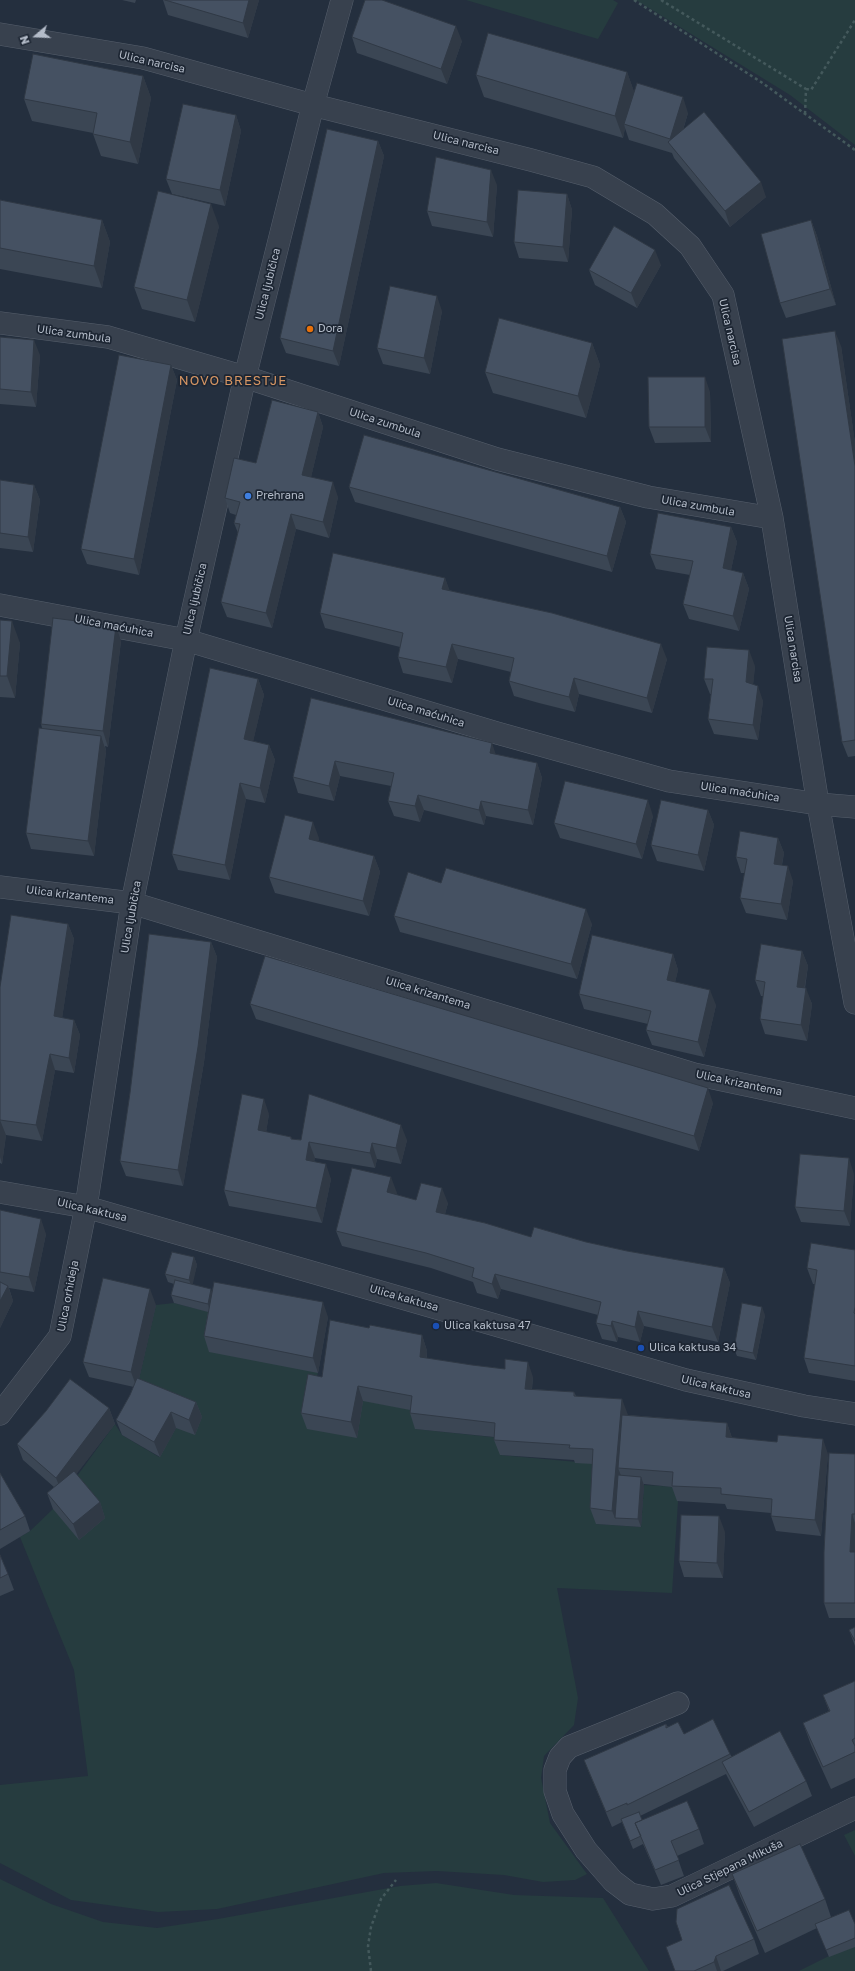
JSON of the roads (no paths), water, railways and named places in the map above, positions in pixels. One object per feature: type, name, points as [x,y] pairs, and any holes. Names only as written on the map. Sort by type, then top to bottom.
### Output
[{"type":"street","name":"Ulica ljubičica","points":[[86,1207],[132,903],[186,640],[245,377],[313,105],[342,0]]},
{"type":"street","name":"Ulica narcisa","points":[[0,34],[143,58],[313,105],[594,177],[655,214],[690,246],[723,295],[772,518],[818,804],[855,1002]]},
{"type":"street","name":"Ulica zumbula","points":[[0,323],[108,337],[245,377],[497,459],[648,498],[772,518]]},
{"type":"street","name":"Ulica maćuhica","points":[[0,605],[186,640],[497,733],[669,781],[818,804],[855,807]]},
{"type":"street","name":"Ulica krizantema","points":[[0,887],[132,903],[694,1074],[855,1108]]},
{"type":"street","name":"Ulica kaktusa","points":[[0,1192],[86,1207],[686,1380],[804,1406],[855,1414]]},
{"type":"street","name":"Ulica orhideja","points":[[0,1414],[60,1336],[86,1207]]},
{"type":"street","name":"Ulica Stjepana Mikuša","points":[[678,1703],[569,1747],[560,1757],[555,1770],[554,1791],[563,1814],[586,1850],[613,1881],[630,1894],[653,1899],[672,1896],[855,1808]]},
{"type":"place","name":"Dora","points":[[310,329]]},
{"type":"place","name":"Prehrana","points":[[248,496]]},
{"type":"place","name":"Ulica kaktusa 47","points":[[436,1326]]},
{"type":"place","name":"Ulica kaktusa 34","points":[[641,1348]]},
{"type":"district","name":"NOVO BRESTJE","points":[[233,381]]}]
